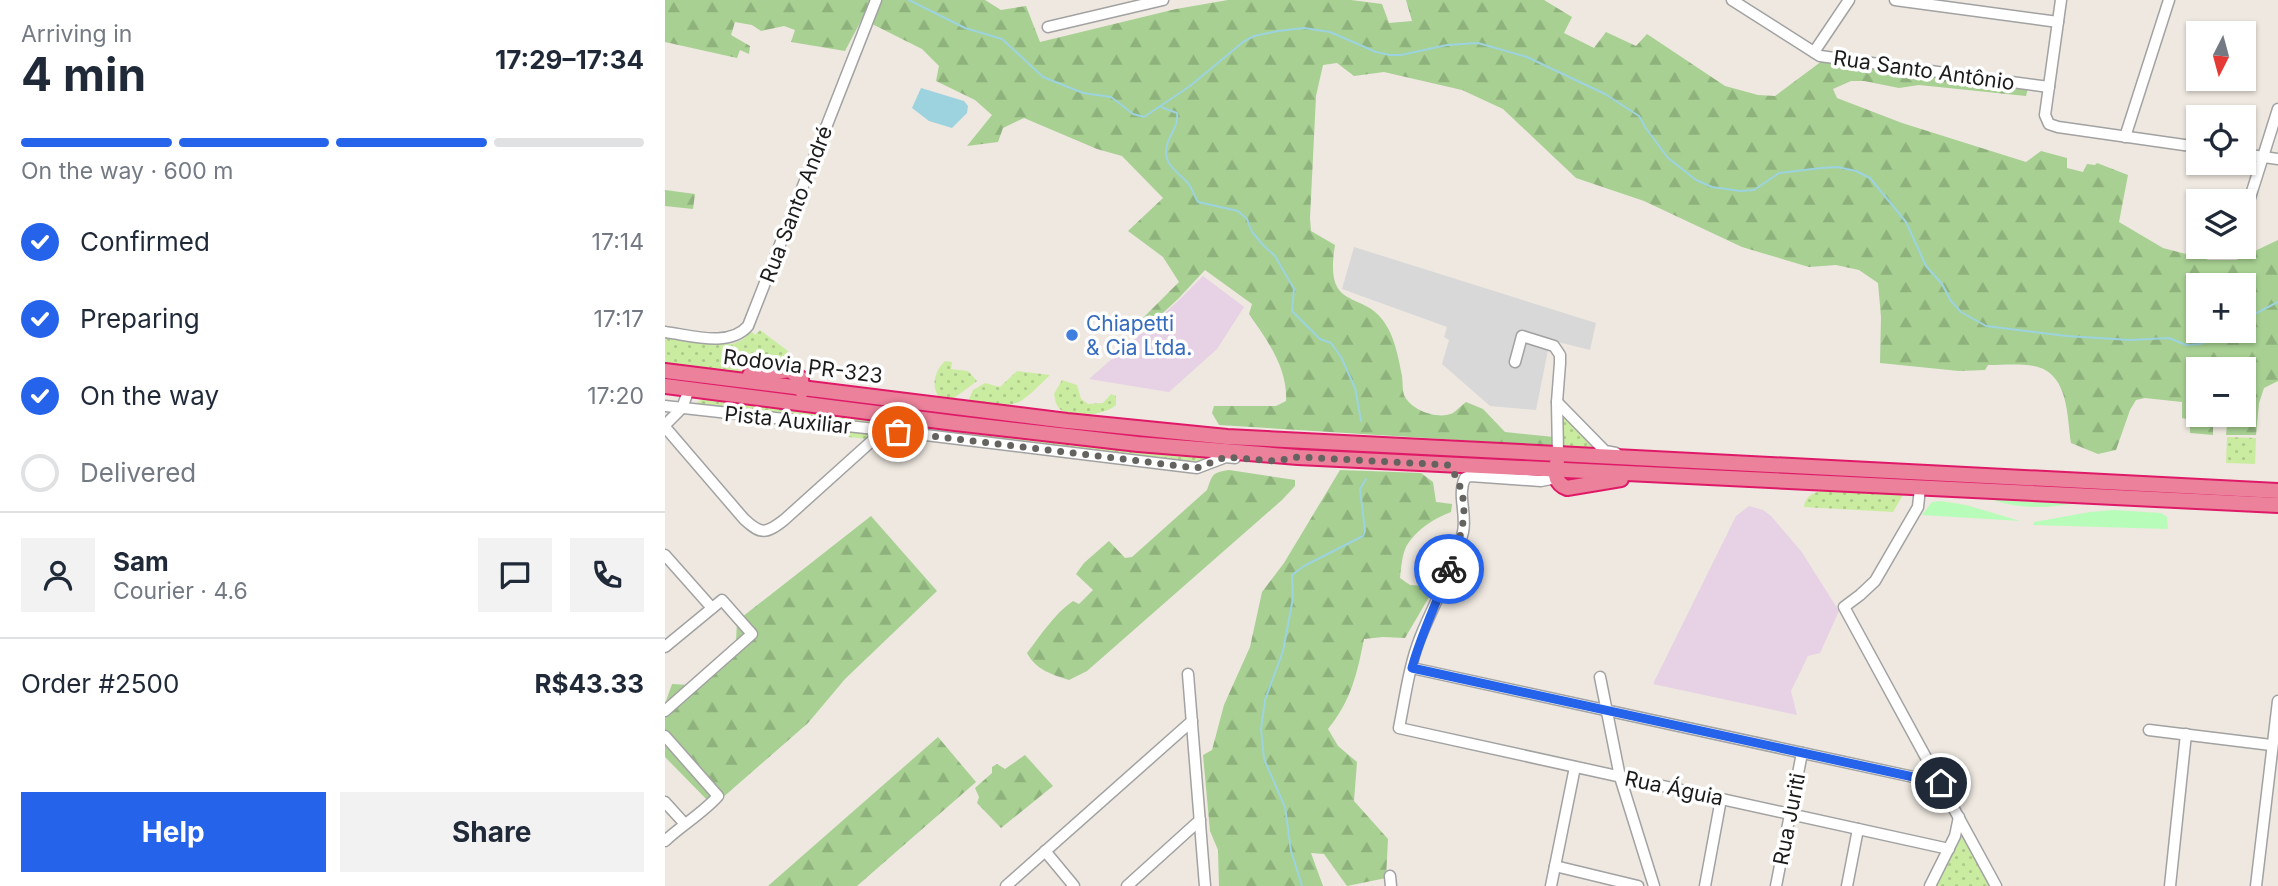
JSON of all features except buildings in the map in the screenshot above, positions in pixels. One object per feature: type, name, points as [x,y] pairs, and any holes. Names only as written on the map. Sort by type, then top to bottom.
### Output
[{"type":"highway","points":[[665,370],[741,376],[790,370],[801,379],[803,387],[801,394],[795,399],[725,393]]},
{"type":"highway","name":"Rodovia PR-323","points":[[665,386],[725,393],[892,425],[1298,457],[1449,465],[1557,466]]},
{"type":"highway","name":"Rodovia PR-323","points":[[803,387],[1017,415]]},
{"type":"highway","points":[[892,425],[895,411],[906,407],[1557,466]]},
{"type":"highway","points":[[1557,466],[1561,461],[1639,459],[2278,491]]},
{"type":"highway","points":[[1557,466],[1562,486],[1567,488],[1611,479],[1731,478],[2278,505]]},
{"type":"street","name":"Rua Santo André","points":[[665,332],[730,338],[742,333],[748,326],[876,0]]},
{"type":"street","points":[[1048,27],[1163,0]]},
{"type":"street","name":"Rua Santo Antônio","points":[[1732,0],[1820,56],[2049,87]]},
{"type":"street","points":[[1814,52],[1849,0]]},
{"type":"street","points":[[1895,0],[2058,22]]},
{"type":"street","points":[[2061,0],[2045,115],[2049,124],[2186,145]]},
{"type":"street","points":[[2125,137],[2169,0]]},
{"type":"street","points":[[2253,189],[2278,108]]},
{"type":"street","points":[[2256,155],[2278,159]]},
{"type":"street","points":[[1461,485],[1465,478],[1470,476],[1541,481],[1557,466],[1560,355],[1555,346],[1522,336],[1515,362]]},
{"type":"street","points":[[689,389],[683,408],[665,426],[732,505],[758,531],[771,530],[892,425]]},
{"type":"street","points":[[1557,402],[1605,451],[1639,459]]},
{"type":"street","name":"Pista Auxiliar","points":[[665,406],[892,425],[1197,468],[1226,457],[1276,461],[1298,457]]},
{"type":"street","points":[[1449,465],[1461,485],[1465,517],[1441,593],[1419,639],[1412,668],[1941,783]]},
{"type":"street","points":[[1920,488],[1918,507],[1874,581],[1844,607],[1996,886]]},
{"type":"street","points":[[665,555],[712,608]]},
{"type":"street","points":[[665,647],[722,600],[752,634],[665,711]]},
{"type":"street","name":"Rua Águia","points":[[1412,668],[1399,728],[1948,849]]},
{"type":"street","points":[[1188,674],[1205,886]]},
{"type":"street","points":[[1600,677],[1620,777],[1654,886]]},
{"type":"street","points":[[2256,886],[2277,701]]},
{"type":"street","points":[[1006,886],[1192,721]]},
{"type":"street","points":[[2149,730],[2271,745]]},
{"type":"street","points":[[2170,886],[2186,734]]},
{"type":"street","points":[[665,736],[718,796],[665,841]]},
{"type":"street","name":"Rua Juriti","points":[[1776,886],[1802,753]]},
{"type":"street","points":[[1551,886],[1575,767]]},
{"type":"street","points":[[1705,886],[1721,799]]},
{"type":"street","points":[[665,802],[684,823]]},
{"type":"street","points":[[1930,886],[1955,836],[1959,817]]},
{"type":"street","points":[[1127,886],[1200,820]]},
{"type":"street","points":[[1847,886],[1858,829]]},
{"type":"street","points":[[1045,851],[1074,886]]},
{"type":"street","points":[[1555,866],[1638,886]]},
{"type":"shaded area","points":[[1354,247],[1596,323],[1590,350],[1550,340],[1536,410],[1490,406],[1442,364],[1449,340],[1444,337],[1447,327],[1342,289]]},
{"type":"shaded area","points":[[1203,276],[1244,307],[1217,349],[1169,392],[1089,379],[1176,303]]},
{"type":"shaded area","points":[[1749,506],[1763,510],[1771,516],[1801,551],[1839,611],[1820,653],[1808,656],[1791,691],[1797,715],[1653,684],[1736,516]]},
{"type":"green space","points":[[665,0],[985,0],[1001,10],[1026,6],[1040,42],[1176,9],[1228,0],[1351,0],[1382,4],[1389,23],[1412,21],[1406,0],[1544,0],[1572,17],[1564,33],[1594,48],[1606,32],[1636,46],[1647,34],[1725,86],[1758,95],[1775,96],[1822,61],[2028,88],[2026,96],[1919,85],[1899,88],[1864,81],[1851,81],[1833,89],[1837,98],[1902,123],[2026,162],[2041,151],[2067,158],[2067,168],[2083,172],[2087,164],[2097,163],[2128,175],[2119,222],[2163,248],[2186,254],[2186,259],[2256,259],[2256,250],[2278,240],[2278,381],[2264,388],[2259,403],[2256,435],[2226,435],[2227,427],[2256,427],[2256,357],[2186,357],[2186,419],[2182,418],[2182,402],[2145,398],[2136,400],[2116,450],[2098,454],[2071,443],[2061,388],[2056,379],[2038,367],[1988,365],[1985,370],[1959,371],[1880,363],[1881,317],[1878,283],[1859,270],[1836,265],[1809,267],[1742,247],[1644,201],[1576,178],[1503,109],[1462,90],[1384,72],[1354,76],[1337,63],[1323,65],[1316,96],[1310,218],[1311,231],[1335,245],[1335,283],[1349,298],[1380,316],[1389,330],[1394,341],[1404,395],[1414,406],[1434,415],[1447,415],[1466,402],[1483,409],[1505,432],[1554,437],[1553,446],[1219,425],[1212,413],[1214,406],[1276,406],[1286,401],[1284,377],[1269,344],[1249,314],[1252,304],[1205,270],[1141,333],[1140,321],[1179,282],[1163,257],[1128,231],[1163,198],[1122,156],[1097,149],[1024,118],[1003,128],[998,142],[967,146],[992,115],[975,100],[936,81],[939,66],[922,49],[862,19],[845,51],[791,42],[795,30],[784,26],[761,31],[752,25],[735,22],[731,35],[750,46],[749,54],[740,50],[737,58],[665,42]]},
{"type":"green space","points":[[665,190],[695,194],[693,209],[665,206]]},
{"type":"green space","points":[[760,330],[788,351],[785,365],[740,373],[665,365],[665,336],[732,344],[742,340],[751,331],[755,335]]},
{"type":"green space","points":[[945,361],[952,362],[951,369],[968,371],[977,381],[954,398],[940,398],[935,389],[936,374]]},
{"type":"green space","points":[[1017,371],[1050,375],[1023,400],[1016,403],[999,405],[972,402],[969,399],[973,390],[985,383],[1000,387]]},
{"type":"green space","points":[[1062,380],[1077,385],[1081,399],[1088,404],[1103,403],[1111,394],[1116,396],[1116,405],[1089,415],[1066,413],[1058,407],[1054,394]]},
{"type":"green space","points":[[707,397],[887,422],[879,428],[696,403]]},
{"type":"green space","points":[[913,409],[993,419],[1551,459],[1549,463],[1198,446],[907,411]]},
{"type":"green space","points":[[1561,412],[1595,448],[1564,447]]},
{"type":"green space","points":[[898,421],[1214,456],[1199,464],[899,428]]},
{"type":"green space","points":[[2190,427],[2213,427],[2213,435],[2190,433]]},
{"type":"green space","points":[[820,428],[871,434],[867,439],[814,433]]},
{"type":"green space","points":[[2227,437],[2256,438],[2255,464],[2226,463]]},
{"type":"green space","points":[[1229,470],[1295,480],[1295,486],[1087,671],[1069,680],[1035,664],[1027,653],[1048,625],[1066,606],[1073,601],[1079,604],[1093,590],[1076,574],[1084,563],[1109,541],[1125,558],[1132,557],[1207,490],[1213,475]]},
{"type":"green space","points":[[1340,470],[1421,473],[1433,482],[1436,502],[1452,504],[1451,512],[1416,534],[1407,545],[1403,557],[1400,578],[1410,585],[1426,586],[1432,592],[1405,638],[1364,639],[1352,687],[1328,729],[1338,746],[1357,762],[1354,801],[1388,839],[1386,878],[1347,886],[1324,854],[1311,853],[1323,886],[1219,886],[1218,850],[1210,831],[1203,755],[1212,750],[1224,705],[1250,647],[1262,592],[1284,563]]},
{"type":"green space","points":[[1822,491],[1903,495],[1893,512],[1804,507],[1810,496]]},
{"type":"green space","points":[[1985,497],[2084,502],[2034,507],[2010,505]]},
{"type":"green space","points":[[1932,502],[1966,505],[2020,521],[1922,515]]},
{"type":"green space","points":[[2114,510],[2161,513],[2167,517],[2168,529],[2033,525],[2034,522]]},
{"type":"green space","points":[[871,516],[937,591],[845,679],[808,723],[713,806],[665,757],[665,704],[672,684],[690,685],[736,642],[737,621]]},
{"type":"green space","points":[[938,737],[976,782],[857,886],[768,886]]},
{"type":"green space","points":[[1025,755],[1053,786],[1001,828],[977,803],[979,797],[975,788],[992,773],[992,767],[997,764],[1005,769]]},
{"type":"green space","points":[[1961,825],[1994,886],[1933,886]]},
{"type":"water","points":[[921,88],[964,101],[968,106],[967,113],[952,128],[929,121],[912,108]]},
{"type":"waterway","points":[[909,0],[965,28],[1002,39],[1043,77],[1083,93],[1111,97],[1133,114],[1144,117],[1190,86],[1254,36],[1304,28],[1330,32],[1376,52],[1390,55],[1447,45],[1478,43],[1527,57],[1605,94],[1639,116],[1668,158],[1696,180],[1712,187],[1754,190],[1779,173],[1837,167],[1856,171],[1870,178],[1906,222],[1926,266],[1942,284],[1951,301],[1961,312],[1986,326],[2067,336],[2130,340],[2169,338],[2186,345],[2202,343]]},
{"type":"waterway","points":[[1161,107],[1177,113],[1176,126],[1167,145],[1168,162],[1189,184],[1198,202],[1238,211],[1247,219],[1252,232],[1275,256],[1294,289],[1292,311],[1320,339],[1331,343],[1341,357],[1355,388],[1361,421]]},
{"type":"waterway","points":[[2256,313],[2278,302]]},
{"type":"waterway","points":[[1302,886],[1291,851],[1285,807],[1264,759],[1261,729],[1265,700],[1283,651],[1293,598],[1292,575],[1304,566],[1363,536],[1365,531],[1360,489],[1366,479]]},
{"type":"way so far","points":[[898,432],[1197,468],[1226,457],[1276,461],[1298,457],[1449,465],[1461,485],[1465,517],[1449,569]]},
{"type":"place","name":"Chiapetti & Cia Ltda.","points":[[1072,335]]},
{"type":"route","points":[[1449,569],[1436,607],[1419,639],[1412,668],[1941,783]]}]
